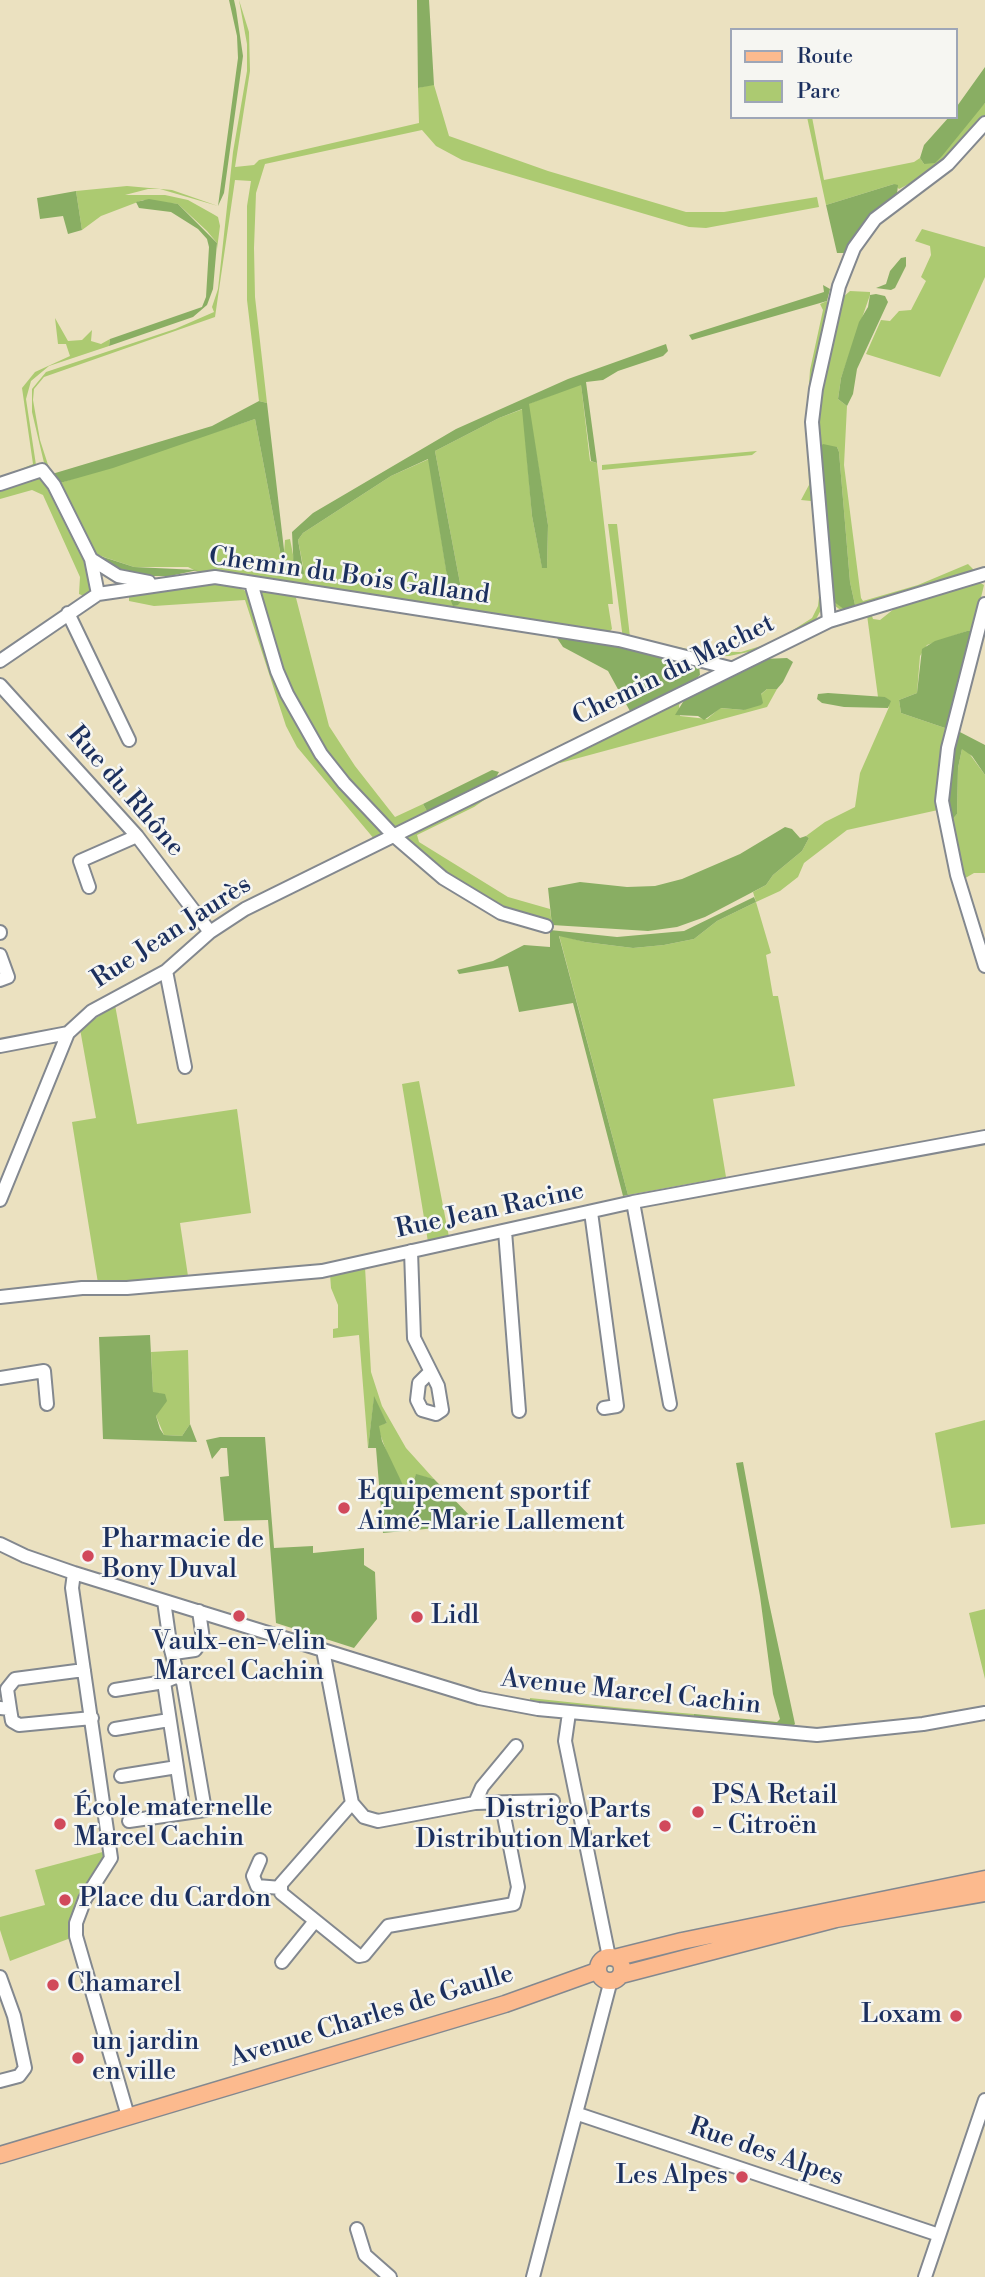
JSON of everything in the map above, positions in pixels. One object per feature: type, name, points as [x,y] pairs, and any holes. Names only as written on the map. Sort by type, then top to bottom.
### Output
[{"type":"main road","points":[[612,1958],[695,1938],[985,1879]]},
{"type":"main road","name":"Avenue Charles de Gaulle","points":[[0,2155],[610,1975],[836,1919],[985,1893]]},
{"type":"main road","points":[[610,1975],[619,1961],[612,1958]]},
{"type":"street","points":[[829,621],[813,422],[816,389],[839,286],[855,248],[874,219],[948,164],[985,123]]},
{"type":"street","points":[[0,484],[41,470],[54,485],[91,559],[99,594],[0,661]]},
{"type":"street","points":[[91,559],[118,576],[160,583]]},
{"type":"street","name":"Chemin du Machet","points":[[393,835],[829,621],[985,574]]},
{"type":"street","name":"Chemin du Bois Galland","points":[[99,594],[215,577],[619,640],[730,668]]},
{"type":"street","points":[[251,583],[277,671],[321,754],[393,835],[443,878],[482,904],[546,926]]},
{"type":"street","points":[[985,604],[951,731],[945,760],[943,802],[957,875],[985,966]]},
{"type":"street","points":[[68,613],[129,740]]},
{"type":"street","name":"Rue du Rhône","points":[[0,685],[138,836],[210,932]]},
{"type":"street","name":"Rue Jean Jaurès","points":[[1,1197],[68,1033],[92,1011],[166,971],[210,932],[245,909],[393,835]]},
{"type":"street","points":[[89,887],[80,861],[138,836]]},
{"type":"street","points":[[0,955],[8,977],[0,980]]},
{"type":"street","points":[[166,971],[186,1067]]},
{"type":"street","points":[[0,1046],[68,1033]]},
{"type":"street","name":"Rue Jean Racine","points":[[0,1297],[82,1288],[127,1288],[322,1271],[633,1202],[985,1137]]},
{"type":"street","points":[[633,1202],[670,1404]]},
{"type":"street","points":[[591,1212],[617,1406],[604,1408]]},
{"type":"street","points":[[505,1231],[519,1411]]},
{"type":"street","points":[[411,1251],[414,1338],[429,1373]]},
{"type":"street","points":[[0,1378],[44,1371],[47,1404]]},
{"type":"street","name":"Avenue Marcel Cachin","points":[[0,1544],[25,1556],[75,1573],[479,1698],[569,1713],[817,1735],[923,1724],[985,1713]]},
{"type":"street","points":[[75,1573],[72,1588],[111,1858],[85,1899],[76,1923],[76,1936],[128,2116]]},
{"type":"street","points":[[129,1821],[205,1810],[183,1682],[177,1676],[164,1601]]},
{"type":"street","points":[[174,1653],[195,1650],[203,1639],[199,1611]]},
{"type":"street","points":[[323,1650],[352,1803],[364,1816],[378,1821],[475,1803],[553,1801]]},
{"type":"street","points":[[84,1670],[15,1679],[7,1689],[5,1709],[12,1721],[19,1725],[92,1718]]},
{"type":"street","points":[[115,1690],[164,1682],[177,1676]]},
{"type":"street","points":[[164,1682],[184,1813]]},
{"type":"street","points":[[569,1713],[565,1741],[612,1958]]},
{"type":"street","points":[[115,1729],[170,1720]]},
{"type":"street","points":[[475,1803],[482,1787],[516,1746]]},
{"type":"street","points":[[121,1776],[177,1767]]},
{"type":"street","points":[[352,1803],[281,1884],[281,1893],[359,1956],[364,1955],[388,1926],[514,1904],[518,1887],[504,1816],[495,1803]]},
{"type":"street","points":[[260,1860],[253,1876],[257,1886],[281,1888]]},
{"type":"street","points":[[282,1962],[315,1920]]},
{"type":"street","points":[[533,2277],[578,2114],[610,1975]]},
{"type":"street","points":[[0,1977],[14,2016],[25,2068],[19,2076],[0,2081]]},
{"type":"street","points":[[925,2277],[985,2100]]},
{"type":"street","name":"Rue des Alpes","points":[[578,2114],[939,2235]]},
{"type":"street","points":[[357,2229],[365,2255],[390,2277]]},
{"type":"green space","points":[[229,0],[234,0],[243,56],[224,193],[218,206],[238,58],[237,36]]},
{"type":"green space","points":[[239,0],[249,32],[250,71],[235,167],[254,165],[259,160],[419,123],[418,88],[434,85],[449,136],[548,171],[686,212],[724,212],[817,197],[819,207],[706,228],[689,227],[462,160],[436,146],[422,130],[265,164],[256,193],[254,248],[255,297],[267,403],[259,401],[247,300],[247,206],[251,181],[235,180],[215,317],[44,377],[34,389],[33,400],[40,440],[50,471],[60,483],[255,419],[283,567],[285,540],[290,539],[297,575],[303,566],[298,540],[303,533],[391,476],[429,459],[451,601],[463,599],[435,451],[499,418],[523,409],[532,516],[542,567],[547,568],[548,525],[528,404],[581,384],[590,461],[597,463],[612,592],[613,604],[608,604],[612,629],[608,633],[366,597],[366,593],[323,591],[323,587],[297,583],[297,586],[288,581],[286,584],[226,573],[198,572],[188,567],[134,567],[95,554],[45,467],[32,412],[32,389],[46,372],[175,329],[214,312],[212,307],[218,289],[233,152],[247,71],[247,44]]},
{"type":"green space","points":[[417,0],[429,0],[434,85],[418,88]]},
{"type":"green space","points":[[985,67],[985,103],[935,163],[924,164],[920,158],[924,145],[947,119],[957,119],[957,106]]},
{"type":"green space","points":[[985,103],[985,118],[962,146],[917,180],[899,189],[894,184],[826,205],[807,119],[812,119],[824,180],[914,162],[920,158],[924,164]]},
{"type":"green space","points":[[898,185],[897,194],[873,214],[844,253],[837,253],[826,205]]},
{"type":"green space","points":[[127,186],[172,190],[218,206],[160,189],[125,195],[165,195],[188,200],[213,214],[218,217],[220,226],[217,249],[217,243],[207,231],[178,204],[143,200],[101,216],[82,230],[76,191]]},
{"type":"green space","points":[[76,191],[82,230],[68,234],[63,216],[40,219],[37,198]]},
{"type":"green space","points":[[149,199],[178,204],[217,243],[213,289],[207,305],[193,317],[109,346],[110,339],[202,307],[206,297],[209,247],[207,239],[198,229],[171,212],[139,208],[136,202]]},
{"type":"green space","points":[[922,229],[985,247],[985,277],[940,377],[866,354],[881,320],[890,321],[899,311],[911,310],[926,281],[921,277],[931,255],[930,246],[915,241]]},
{"type":"green space","points":[[906,257],[906,266],[895,288],[876,288],[886,284],[890,271],[901,258]]},
{"type":"green space","points":[[823,285],[830,289],[827,301],[692,340],[689,335],[824,292]]},
{"type":"green space","points":[[850,291],[870,292],[841,378],[838,399],[847,406],[844,465],[861,598],[863,601],[918,585],[968,564],[974,570],[950,581],[845,613],[832,604],[831,591],[855,605],[850,582],[839,452],[837,447],[818,449],[816,430],[820,387],[842,298]]},
{"type":"green space","points":[[870,295],[885,296],[888,302],[857,369],[853,394],[847,406],[838,399],[841,378]]},
{"type":"green space","points":[[827,301],[829,307],[816,369],[822,608],[815,621],[763,649],[729,656],[701,655],[623,639],[608,524],[617,524],[630,637],[702,652],[741,652],[774,642],[812,618],[818,606],[820,588],[817,548],[811,501],[801,500],[809,485],[807,414],[810,370],[823,310],[820,304]]},
{"type":"green space","points":[[55,318],[68,341],[82,340],[92,330],[91,341],[101,344],[110,339],[109,346],[49,366],[31,381],[26,399],[36,465],[0,478],[33,464],[22,388],[35,372],[70,356],[66,344],[58,344]]},
{"type":"green space","points":[[666,344],[668,351],[663,356],[618,371],[603,380],[586,382],[597,463],[591,461],[581,385],[529,404],[548,525],[547,568],[542,568],[532,516],[522,409],[435,451],[463,599],[458,605],[453,606],[451,601],[428,459],[391,476],[303,533],[298,540],[304,574],[294,573],[292,532],[313,513],[456,429],[568,379]]},
{"type":"green space","points":[[259,401],[267,403],[286,567],[283,567],[255,419],[113,468],[60,483],[54,480],[52,474],[212,426]]},
{"type":"green space","points":[[823,444],[837,447],[839,452],[850,582],[855,605],[845,610],[833,601],[818,449]]},
{"type":"green space","points":[[757,451],[752,455],[602,470],[602,465]]},
{"type":"green space","points":[[36,478],[46,482],[84,556],[92,589],[84,596],[79,594],[80,577],[43,495],[32,490],[0,499],[0,487]]},
{"type":"green space","points":[[94,554],[134,567],[198,570],[170,576],[134,576],[123,574]]},
{"type":"green space","points":[[977,581],[984,585],[973,631],[927,645],[920,656],[917,693],[899,700],[901,713],[948,729],[938,810],[847,830],[804,863],[798,877],[780,891],[756,902],[753,892],[766,885],[773,875],[802,851],[809,838],[806,836],[825,822],[855,807],[860,773],[889,707],[885,697],[878,697],[867,615],[871,613],[873,619],[880,620],[899,605]]},
{"type":"green space","points":[[222,583],[244,590],[252,598],[282,697],[385,835],[375,840],[297,747],[286,726],[245,600],[154,606],[129,601],[129,596]]},
{"type":"green space","points":[[261,591],[295,594],[329,726],[355,766],[395,817],[423,804],[428,813],[393,828],[330,762],[291,694],[260,598]]},
{"type":"green space","points":[[973,631],[948,729],[901,713],[899,700],[917,693],[922,649],[935,641]]},
{"type":"green space","points":[[555,635],[620,645],[699,665],[700,675],[690,684],[631,713],[608,671],[563,647]]},
{"type":"green space","points":[[787,658],[793,662],[783,682],[777,689],[767,689],[761,694],[761,705],[744,710],[721,708],[704,720],[698,716],[675,715],[686,697],[763,659]]},
{"type":"green space","points":[[767,689],[777,689],[767,707],[560,763],[559,759],[506,785],[474,807],[417,835],[419,842],[508,897],[550,909],[552,925],[534,921],[474,896],[401,839],[405,832],[686,697],[679,705],[680,716],[707,719],[720,708],[744,710]]},
{"type":"green space","points":[[818,694],[885,697],[891,701],[888,708],[844,707],[822,703],[817,699]]},
{"type":"green space","points":[[956,730],[985,745],[985,775],[972,756],[962,749],[958,768],[957,814],[951,821],[947,798]]},
{"type":"green space","points":[[962,749],[966,749],[985,775],[985,873],[974,873],[962,880],[951,821],[957,814],[958,768]]},
{"type":"green space","points":[[492,770],[499,772],[495,779],[428,813],[423,804]]},
{"type":"green space","points":[[785,827],[792,829],[800,838],[809,838],[802,851],[773,875],[766,885],[705,917],[677,927],[648,931],[552,925],[548,888],[580,882],[627,887],[655,886],[682,879],[740,854]]},
{"type":"green space","points":[[754,897],[756,902],[717,921],[694,939],[664,945],[633,948],[559,936],[628,1195],[623,1196],[573,1003],[519,1012],[508,966],[459,974],[457,970],[493,961],[524,945],[550,947],[550,930],[617,937],[684,931]]},
{"type":"green space","points":[[756,902],[771,953],[766,955],[773,996],[778,996],[795,1086],[713,1099],[726,1177],[628,1195],[559,935],[585,942],[633,948],[664,945],[694,939],[717,921]]},
{"type":"green space","points":[[115,1005],[137,1124],[237,1109],[251,1213],[180,1223],[188,1276],[98,1283],[72,1122],[96,1118],[80,1029]]},
{"type":"green space","points":[[419,1081],[449,1237],[428,1242],[402,1084]]},
{"type":"green space","points":[[365,1267],[371,1372],[382,1406],[406,1448],[434,1479],[416,1475],[409,1488],[403,1485],[391,1464],[379,1431],[379,1425],[387,1423],[374,1398],[368,1448],[359,1335],[333,1338],[333,1329],[338,1328],[338,1305],[331,1288],[330,1274]]},
{"type":"green space","points":[[150,1335],[153,1392],[165,1394],[167,1401],[156,1416],[160,1429],[164,1435],[182,1436],[190,1424],[197,1442],[103,1439],[99,1337]]},
{"type":"green space","points":[[188,1350],[190,1424],[182,1436],[164,1435],[156,1416],[160,1408],[160,1393],[153,1393],[151,1352]]},
{"type":"green space","points":[[374,1396],[387,1423],[379,1426],[382,1441],[403,1485],[409,1488],[416,1474],[434,1479],[478,1524],[383,1533],[376,1448],[368,1448]]},
{"type":"green space","points":[[985,1420],[985,1524],[951,1528],[935,1433]]},
{"type":"green space","points":[[220,1437],[265,1437],[274,1548],[313,1546],[313,1553],[364,1548],[364,1565],[375,1572],[377,1619],[354,1648],[276,1623],[268,1520],[224,1521],[220,1477],[229,1476],[227,1448],[221,1448],[212,1459],[206,1440]]},
{"type":"green space","points":[[743,1462],[795,1724],[792,1727],[693,1718],[694,1714],[777,1722],[780,1719],[773,1694],[760,1596],[736,1463]]},
{"type":"green space","points":[[985,1609],[985,1679],[969,1613]]},
{"type":"green space","points":[[530,1698],[694,1714],[693,1718],[558,1706],[530,1702]]},
{"type":"green space","points":[[110,1850],[85,1899],[76,1936],[10,1961],[0,1930],[0,1917],[45,1905],[35,1870]]},
{"type":"place","name":"Equipement sportif Aimé-Marie Lallement","points":[[344,1508]]},
{"type":"place","name":"Pharmacie de Bony Duval","points":[[88,1556]]},
{"type":"place","name":"Vaulx-en-Velin Marcel Cachin","points":[[239,1616]]},
{"type":"place","name":"Lidl","points":[[417,1617]]},
{"type":"place","name":"PSA Retail - Citroën","points":[[698,1812]]},
{"type":"place","name":"École maternelle Marcel Cachin","points":[[60,1824]]},
{"type":"place","name":"Distrigo Parts Distribution Market","points":[[665,1826]]},
{"type":"place","name":"Place du Cardon","points":[[65,1900]]},
{"type":"place","name":"Chamarel","points":[[53,1985]]},
{"type":"place","name":"Loxam","points":[[956,2016]]},
{"type":"place","name":"un jardin en ville","points":[[78,2058]]},
{"type":"place","name":"Les Alpes","points":[[742,2177]]}]
